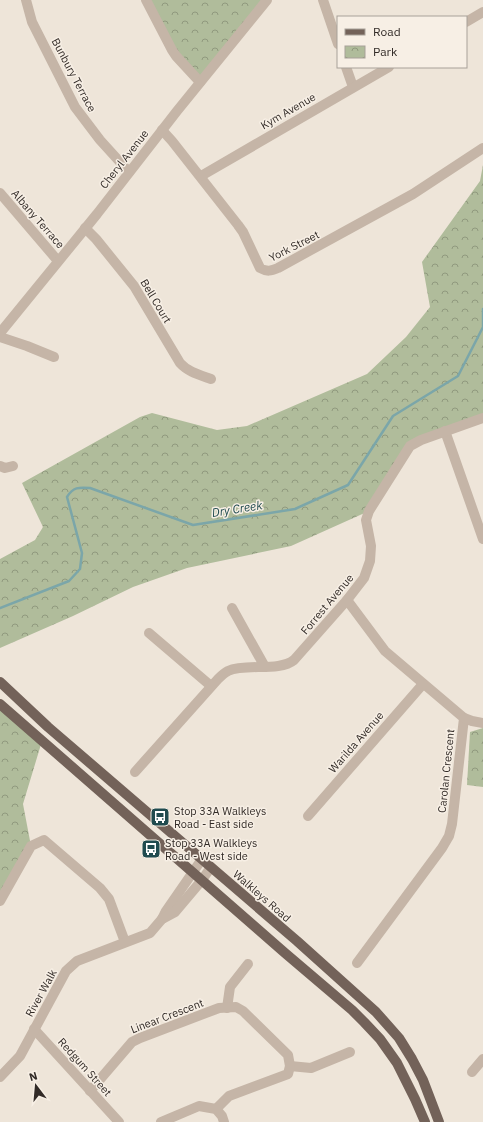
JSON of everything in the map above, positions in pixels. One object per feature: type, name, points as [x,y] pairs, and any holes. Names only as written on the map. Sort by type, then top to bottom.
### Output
[{"type":"main road","name":"Walkleys Road","points":[[0,682],[43,722],[363,999],[399,1038],[419,1070],[439,1122]]},
{"type":"main road","points":[[0,704],[364,1022],[380,1039],[397,1062],[415,1099],[424,1122]]},
{"type":"street","name":"Bunbury Terrace","points":[[26,0],[32,22],[75,107],[100,140],[129,172]]},
{"type":"street","points":[[146,0],[172,50],[200,82]]},
{"type":"street","name":"Cheryl Avenue","points":[[0,333],[86,228],[200,82],[267,0]]},
{"type":"street","points":[[323,0],[337,41]]},
{"type":"street","points":[[467,21],[483,12]]},
{"type":"street","points":[[346,68],[353,88]]},
{"type":"street","name":"Kym Avenue","points":[[201,176],[386,68]]},
{"type":"street","name":"York Street","points":[[162,130],[172,140],[230,214],[243,232],[260,268],[266,271],[278,268],[332,240],[406,198],[483,148]]},
{"type":"street","name":"Albany Terrace","points":[[0,193],[58,261]]},
{"type":"street","name":"Bell Court","points":[[86,228],[134,286],[180,363],[190,372],[211,379]]},
{"type":"street","points":[[0,337],[27,346],[54,358]]},
{"type":"street","name":"Forrest Avenue","points":[[135,772],[211,686],[227,671],[287,664],[294,660],[347,600],[364,578],[370,561],[371,546],[366,520],[371,506],[410,446],[421,440],[483,418]]},
{"type":"street","points":[[445,431],[483,539]]},
{"type":"street","points":[[0,466],[5,468],[13,466]]},
{"type":"street","name":"Carolan Crescent","points":[[347,600],[385,651],[464,718],[452,824],[449,836],[442,848],[357,963]]},
{"type":"street","points":[[232,608],[265,667]]},
{"type":"street","points":[[149,633],[211,686]]},
{"type":"street","name":"Warilda Avenue","points":[[308,816],[423,684]]},
{"type":"street","points":[[464,718],[472,722],[483,723]]},
{"type":"street","points":[[0,901],[31,846],[44,840],[100,888],[110,899],[125,942]]},
{"type":"street","name":"River Walk","points":[[0,1077],[20,1056],[66,971],[77,961],[150,933],[162,919],[202,859]]},
{"type":"street","name":"River Walk","points":[[162,919],[175,912],[211,868]]},
{"type":"street","points":[[227,1008],[230,987],[248,964]]},
{"type":"street","name":"Linear Crescent","points":[[90,1091],[132,1042],[219,1008],[236,1007],[243,1011],[288,1055],[290,1066]]},
{"type":"street","name":"Redgum Street","points":[[34,1029],[119,1122]]},
{"type":"street","points":[[216,1109],[229,1096],[288,1074],[290,1066],[311,1068],[350,1052]]},
{"type":"street","points":[[472,1072],[483,1059]]},
{"type":"street","points":[[161,1122],[199,1106],[216,1109],[222,1116],[224,1122]]},
{"type":"green space","points":[[146,0],[267,0],[200,82],[176,56]]},
{"type":"green space","points":[[483,165],[483,417],[417,442],[369,511],[291,546],[187,568],[133,587],[73,616],[0,648],[0,559],[35,540],[43,527],[22,483],[140,417],[152,413],[217,430],[247,426],[367,374],[406,337],[430,307],[422,262],[480,181]]},
{"type":"green space","points":[[0,703],[42,741],[23,804],[31,846],[0,901]]},
{"type":"green space","points":[[483,728],[483,787],[467,785],[470,732]]},
{"type":"waterway","name":"Dry Creek","points":[[0,608],[69,581],[80,569],[82,553],[67,497],[74,489],[90,488],[193,525],[295,509],[348,485],[393,416],[458,376],[483,327],[483,309]]},
{"type":"place","name":"Stop 33A Walkleys Road - East side","points":[[160,817]]},
{"type":"place","name":"Stop 33A Walkleys Road - West side","points":[[151,849]]}]
